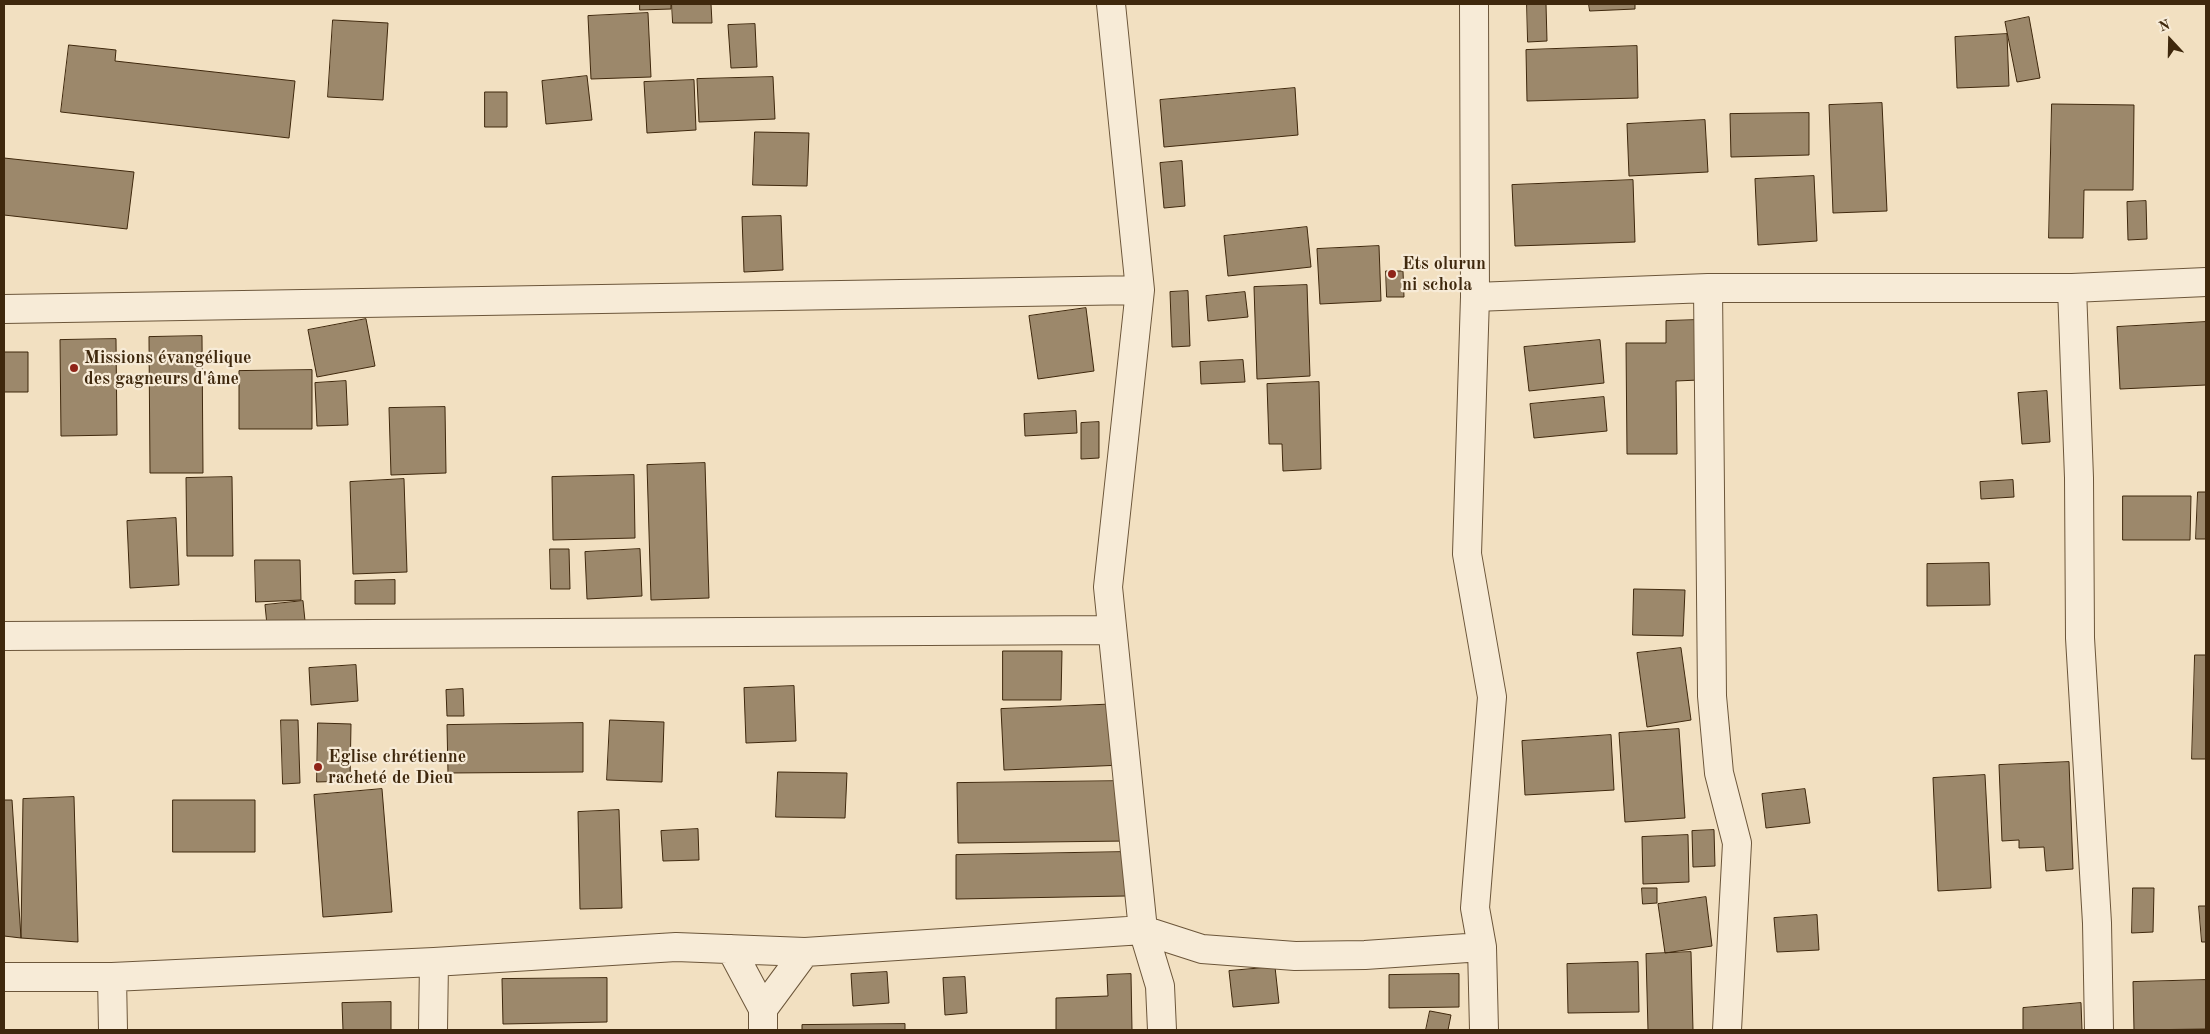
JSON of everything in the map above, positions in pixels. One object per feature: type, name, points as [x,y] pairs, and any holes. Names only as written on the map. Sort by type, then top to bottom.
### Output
[{"type":"street","points":[[1111,4],[1140,290],[1108,587],[1143,930],[1160,986],[1162,1030]]},
{"type":"street","points":[[1474,4],[1475,297],[1467,554],[1492,696],[1476,910],[1482,947],[1484,1030]]},
{"type":"street","points":[[1475,297],[1708,288],[2072,288],[2206,282]]},
{"type":"street","points":[[1708,288],[1712,696],[1719,773],[1736,843],[1726,1030]]},
{"type":"street","points":[[2072,288],[2079,478],[2080,638],[2097,923],[2099,1030]]},
{"type":"street","points":[[4,309],[1140,290]]},
{"type":"street","points":[[4,636],[1111,630]]},
{"type":"street","points":[[1427,951],[1461,926],[1476,910]]},
{"type":"street","points":[[4,977],[112,977],[434,962],[676,947],[805,952],[1143,930],[1202,949],[1295,956],[1365,955],[1482,947]]},
{"type":"street","points":[[731,949],[763,1020]]},
{"type":"street","points":[[763,1020],[805,952]]},
{"type":"street","points":[[433,1030],[434,962]]},
{"type":"street","points":[[112,977],[113,1030]]},
{"type":"building","points":[[640,4],[671,4],[671,9],[640,10]]},
{"type":"building","points":[[672,4],[711,4],[712,23],[673,23]]},
{"type":"building","points":[[1527,4],[1546,4],[1547,41],[1528,42]]},
{"type":"building","points":[[1589,4],[1635,4],[1635,9],[1590,11]]},
{"type":"building","points":[[648,13],[651,77],[591,79],[588,16]]},
{"type":"building","points":[[2029,17],[2040,78],[2017,82],[2005,22]]},
{"type":"building","points":[[333,20],[388,23],[383,100],[328,97]]},
{"type":"building","points":[[755,24],[757,67],[731,68],[728,25]]},
{"type":"building","points":[[2007,34],[2009,86],[1957,88],[1955,37]]},
{"type":"building","points":[[69,45],[116,50],[115,61],[295,81],[289,138],[61,112]]},
{"type":"building","points":[[1637,46],[1638,98],[1527,101],[1526,50]]},
{"type":"building","points":[[587,76],[592,120],[546,124],[542,81]]},
{"type":"building","points":[[773,77],[775,119],[699,122],[697,79]]},
{"type":"building","points":[[694,80],[696,130],[647,133],[644,82]]},
{"type":"building","points":[[1295,88],[1298,135],[1164,147],[1160,100]]},
{"type":"building","points":[[485,92],[507,92],[507,127],[485,127]]},
{"type":"building","points":[[1882,103],[1887,211],[1833,213],[1829,105]]},
{"type":"building","points":[[2052,104],[2134,105],[2133,190],[2084,190],[2083,238],[2049,238]]},
{"type":"building","points":[[1809,113],[1809,155],[1731,157],[1730,114]]},
{"type":"building","points":[[1705,120],[1708,172],[1629,176],[1627,124]]},
{"type":"building","points":[[755,132],[809,133],[807,186],[753,185]]},
{"type":"building","points":[[4,158],[134,172],[127,229],[4,215]]},
{"type":"building","points":[[1182,161],[1185,206],[1164,208],[1160,163]]},
{"type":"building","points":[[1814,176],[1817,241],[1758,245],[1755,179]]},
{"type":"building","points":[[1633,180],[1635,242],[1515,246],[1512,185]]},
{"type":"building","points":[[2146,201],[2147,239],[2128,240],[2127,202]]},
{"type":"building","points":[[781,216],[783,270],[744,272],[742,217]]},
{"type":"building","points":[[1307,227],[1311,267],[1228,276],[1224,236]]},
{"type":"building","points":[[1379,246],[1381,301],[1320,304],[1317,249]]},
{"type":"building","points":[[1386,271],[1403,271],[1404,297],[1387,297]]},
{"type":"building","points":[[1307,285],[1310,376],[1257,379],[1254,287]]},
{"type":"building","points":[[1188,291],[1190,346],[1172,347],[1170,292]]},
{"type":"building","points":[[1245,292],[1248,317],[1208,321],[1206,296]]},
{"type":"building","points":[[1086,308],[1094,371],[1038,379],[1029,316]]},
{"type":"building","points":[[366,319],[375,366],[317,377],[308,330]]},
{"type":"building","points":[[1698,320],[1699,380],[1676,381],[1677,454],[1627,454],[1626,343],[1666,343],[1666,321]]},
{"type":"building","points":[[2206,322],[2206,385],[2120,389],[2117,327]]},
{"type":"building","points":[[202,336],[203,473],[150,473],[149,337]]},
{"type":"building","points":[[116,339],[117,435],[61,436],[60,340]]},
{"type":"building","points":[[1600,340],[1604,383],[1529,391],[1524,347]]},
{"type":"building","points":[[4,352],[28,352],[28,392],[4,392]]},
{"type":"building","points":[[1243,360],[1245,382],[1201,384],[1200,362]]},
{"type":"building","points":[[312,370],[312,429],[239,429],[239,371]]},
{"type":"building","points":[[346,381],[348,425],[317,426],[315,383]]},
{"type":"building","points":[[1319,382],[1321,469],[1283,471],[1282,444],[1269,444],[1267,384]]},
{"type":"building","points":[[2047,391],[2050,442],[2022,444],[2018,393]]},
{"type":"building","points":[[1604,397],[1607,431],[1534,438],[1530,404]]},
{"type":"building","points":[[445,407],[446,473],[391,475],[389,408]]},
{"type":"building","points":[[1076,411],[1077,433],[1025,436],[1024,414]]},
{"type":"building","points":[[1099,422],[1099,458],[1081,459],[1081,423]]},
{"type":"building","points":[[705,463],[709,598],[651,600],[647,465]]},
{"type":"building","points":[[634,475],[635,538],[553,540],[552,477]]},
{"type":"building","points":[[232,477],[233,556],[187,556],[186,478]]},
{"type":"building","points":[[404,479],[407,572],[353,574],[350,482]]},
{"type":"building","points":[[2013,480],[2014,497],[1981,499],[1980,482]]},
{"type":"building","points":[[2198,492],[2206,492],[2206,539],[2196,539]]},
{"type":"building","points":[[2123,496],[2191,496],[2190,540],[2123,540]]},
{"type":"building","points":[[176,518],[179,585],[130,588],[127,521]]},
{"type":"building","points":[[550,549],[569,549],[570,589],[551,589]]},
{"type":"building","points":[[640,549],[642,596],[587,599],[585,552]]},
{"type":"building","points":[[255,560],[300,560],[301,600],[256,602]]},
{"type":"building","points":[[1989,563],[1990,605],[1927,606],[1927,564]]},
{"type":"building","points":[[395,580],[395,604],[355,604],[355,581]]},
{"type":"building","points":[[1634,589],[1685,590],[1683,636],[1633,635]]},
{"type":"building","points":[[303,601],[305,621],[267,625],[265,605]]},
{"type":"building","points":[[1681,648],[1691,720],[1647,727],[1637,653]]},
{"type":"building","points":[[1003,651],[1062,651],[1061,700],[1003,700]]},
{"type":"building","points":[[2195,655],[2206,655],[2206,759],[2192,759]]},
{"type":"building","points":[[356,665],[358,701],[311,705],[309,668]]},
{"type":"building","points":[[794,686],[796,741],[746,743],[744,688]]},
{"type":"building","points":[[463,689],[464,716],[447,716],[446,690]]},
{"type":"building","points":[[1121,704],[1123,765],[1004,770],[1001,709]]},
{"type":"building","points":[[281,720],[298,720],[300,783],[283,784]]},
{"type":"building","points":[[610,720],[664,722],[662,782],[607,780]]},
{"type":"building","points":[[318,723],[351,724],[350,781],[317,782]]},
{"type":"building","points":[[583,723],[583,772],[448,773],[447,725]]},
{"type":"building","points":[[1679,729],[1685,818],[1625,822],[1619,733]]},
{"type":"building","points":[[1611,735],[1614,790],[1525,795],[1522,741]]},
{"type":"building","points":[[2069,762],[2073,869],[2046,871],[2044,847],[2019,848],[2019,840],[2002,841],[1999,765]]},
{"type":"building","points":[[778,772],[847,773],[845,818],[776,817]]},
{"type":"building","points":[[1985,775],[1991,888],[1938,891],[1933,778]]},
{"type":"building","points":[[1128,781],[1127,841],[958,843],[957,783]]},
{"type":"building","points":[[382,789],[392,912],[323,917],[314,795]]},
{"type":"building","points":[[1805,789],[1810,823],[1766,828],[1762,794]]},
{"type":"building","points":[[74,797],[78,942],[21,938],[23,799]]},
{"type":"building","points":[[4,800],[12,800],[21,938],[4,936]]},
{"type":"building","points":[[173,800],[255,800],[255,852],[173,852]]},
{"type":"building","points":[[619,810],[622,908],[580,909],[578,812]]},
{"type":"building","points":[[698,829],[699,860],[663,861],[661,831]]},
{"type":"building","points":[[1714,830],[1715,866],[1693,867],[1692,831]]},
{"type":"building","points":[[1688,835],[1689,882],[1643,884],[1642,837]]},
{"type":"building","points":[[1126,852],[1126,896],[956,899],[956,855]]},
{"type":"building","points":[[1642,888],[1657,888],[1657,903],[1643,904]]},
{"type":"building","points":[[2133,888],[2154,888],[2153,932],[2132,933]]},
{"type":"building","points":[[1706,897],[1712,946],[1665,953],[1658,904]]},
{"type":"building","points":[[2199,906],[2206,906],[2206,942],[2202,942]]},
{"type":"building","points":[[1817,915],[1819,950],[1777,952],[1774,918]]},
{"type":"building","points":[[1691,952],[1693,1030],[1648,1030],[1646,954]]},
{"type":"building","points":[[1638,962],[1639,1012],[1568,1013],[1567,964]]},
{"type":"building","points":[[1275,967],[1279,1003],[1233,1007],[1229,971]]},
{"type":"building","points":[[887,972],[889,1003],[853,1006],[851,974]]},
{"type":"building","points":[[1131,974],[1132,1030],[1056,1030],[1056,998],[1108,996],[1107,975]]},
{"type":"building","points":[[1459,974],[1459,1007],[1389,1008],[1389,975]]},
{"type":"building","points":[[965,977],[967,1013],[945,1015],[943,978]]},
{"type":"building","points":[[607,978],[607,1022],[503,1024],[502,979]]},
{"type":"building","points":[[2206,980],[2206,1029],[2134,1030],[2133,982]]},
{"type":"building","points":[[391,1002],[391,1030],[343,1030],[342,1003]]},
{"type":"building","points":[[2081,1003],[2082,1030],[2023,1030],[2023,1008]]},
{"type":"building","points":[[1430,1011],[1451,1015],[1448,1030],[1426,1030]]},
{"type":"building","points":[[905,1024],[905,1030],[802,1030],[802,1025]]},
{"type":"place","name":"Ets olurun ni schola","points":[[1392,274]]},
{"type":"place","name":"Missions évangélique des gagneurs d'âme","points":[[74,368]]},
{"type":"place","name":"Eglise chrétienne racheté de Dieu","points":[[318,767]]}]
